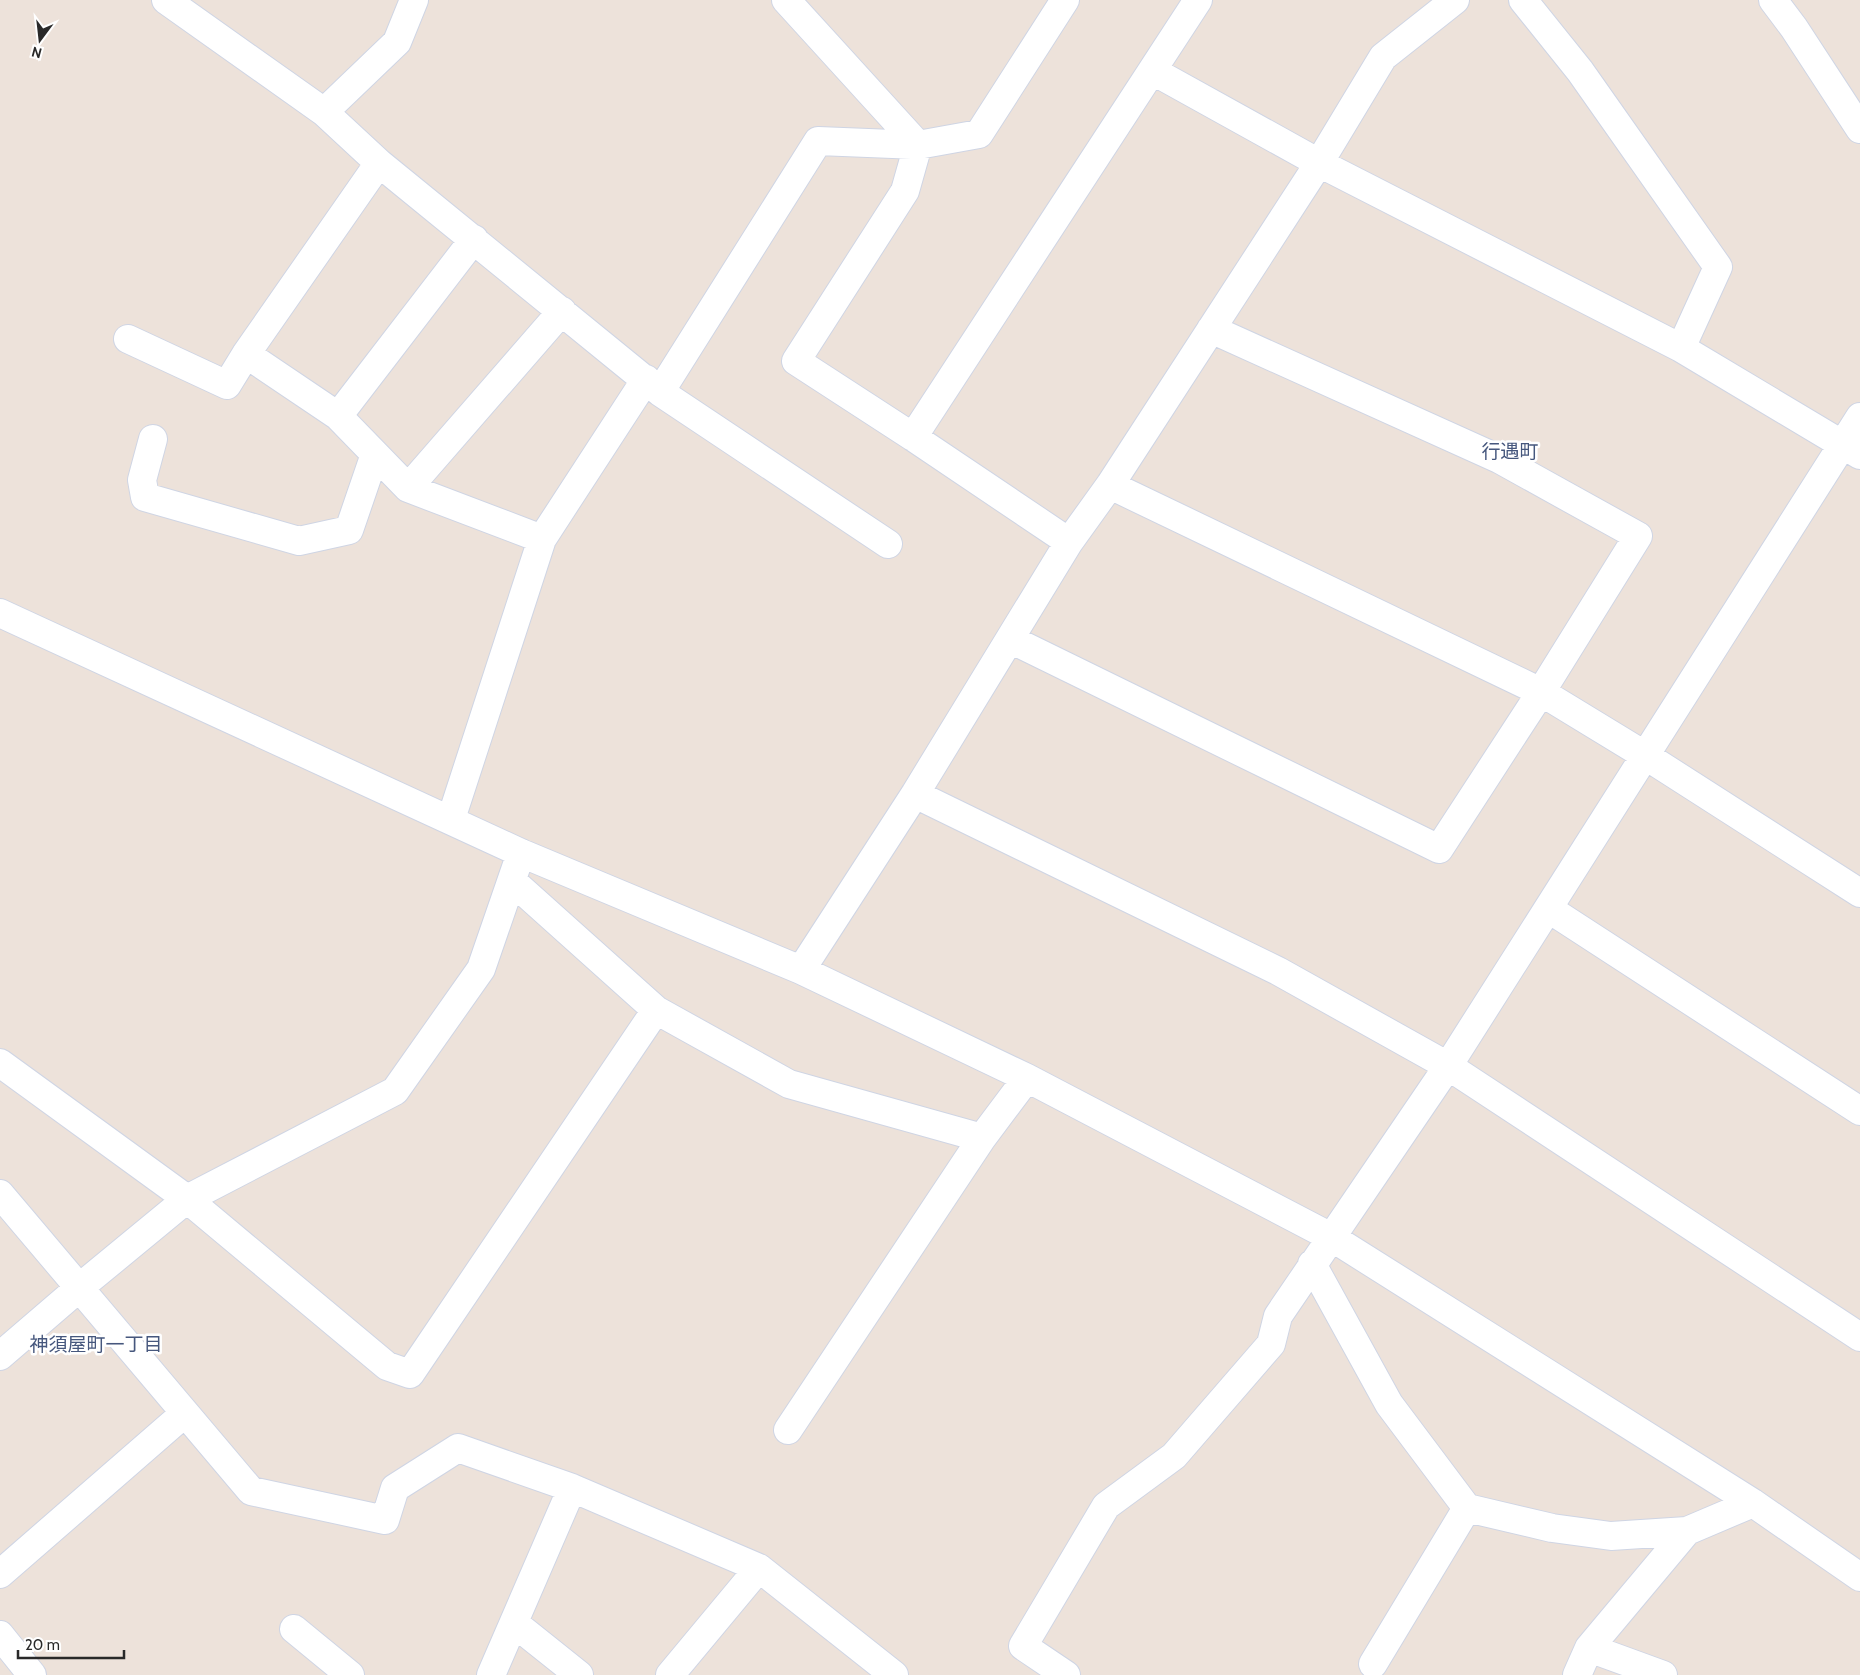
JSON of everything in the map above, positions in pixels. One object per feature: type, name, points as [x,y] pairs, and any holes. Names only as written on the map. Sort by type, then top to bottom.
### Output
[{"type":"street","points":[[166,0],[324,112],[380,164],[653,386],[888,544]]},
{"type":"street","points":[[324,112],[397,42],[414,0]]},
{"type":"street","points":[[786,0],[918,144]]},
{"type":"street","points":[[451,819],[542,538],[653,386],[818,141],[918,144],[979,134],[1065,0]]},
{"type":"street","points":[[913,437],[1198,0]]},
{"type":"street","points":[[801,970],[915,794],[1069,542],[1110,484],[1211,329],[1318,163],[1383,57],[1455,0]]},
{"type":"street","points":[[1523,0],[1580,71],[1718,267],[1681,348]]},
{"type":"street","points":[[1774,0],[1860,129]]},
{"type":"street","points":[[1153,70],[1318,163],[1681,348],[1851,450]]},
{"type":"street","points":[[918,144],[905,191],[796,361],[1069,542]]},
{"type":"street","points":[[128,339],[227,385],[246,354],[380,164]]},
{"type":"street","points":[[338,416],[474,240]]},
{"type":"street","points":[[408,488],[562,311]]},
{"type":"street","points":[[1010,639],[1439,849],[1541,692],[1638,536],[1499,459],[1211,329]]},
{"type":"street","points":[[246,354],[338,416],[408,488],[542,538]]},
{"type":"street","points":[[1066,1675],[1023,1646],[1106,1506],[1174,1456],[1271,1344],[1278,1316],[1448,1066],[1646,756],[1851,450],[1860,417]]},
{"type":"street","points":[[153,439],[142,480],[145,497],[299,541],[349,530],[375,454]]},
{"type":"street","points":[[1110,484],[1541,692],[1646,756],[1860,893]]},
{"type":"street","points":[[0,613],[451,819],[521,853],[801,970],[1027,1078],[1331,1237],[1753,1504],[1860,1577]]},
{"type":"street","points":[[915,794],[1278,971],[1448,1066],[1860,1337]]},
{"type":"street","points":[[0,1356],[187,1199],[395,1091],[481,969],[521,853]]},
{"type":"street","points":[[512,881],[656,1010],[789,1084],[982,1138]]},
{"type":"street","points":[[1548,908],[1860,1111]]},
{"type":"street","points":[[0,1063],[187,1199],[387,1366],[410,1374],[656,1010]]},
{"type":"street","points":[[788,1430],[982,1138],[1027,1078]]},
{"type":"street","points":[[0,1194],[251,1491],[386,1520],[395,1488],[458,1448],[572,1488],[758,1568],[894,1675]]},
{"type":"street","points":[[1312,1264],[1389,1404],[1467,1508],[1552,1528],[1611,1536],[1687,1531],[1753,1504]]},
{"type":"street","points":[[0,1574],[185,1413]]},
{"type":"street","points":[[491,1675],[572,1488]]},
{"type":"street","points":[[1373,1664],[1467,1508]]},
{"type":"street","points":[[1577,1675],[1589,1648],[1687,1531]]},
{"type":"street","points":[[670,1675],[758,1568]]},
{"type":"street","points":[[514,1623],[579,1675]]},
{"type":"street","points":[[294,1629],[350,1675]]},
{"type":"street","points":[[0,1636],[32,1675]]},
{"type":"street","points":[[1589,1648],[1663,1675]]},
{"type":"district","name":"行遇町","points":[[1510,451]]},
{"type":"district","name":"神須屋町一丁目","points":[[96,1344]]}]
